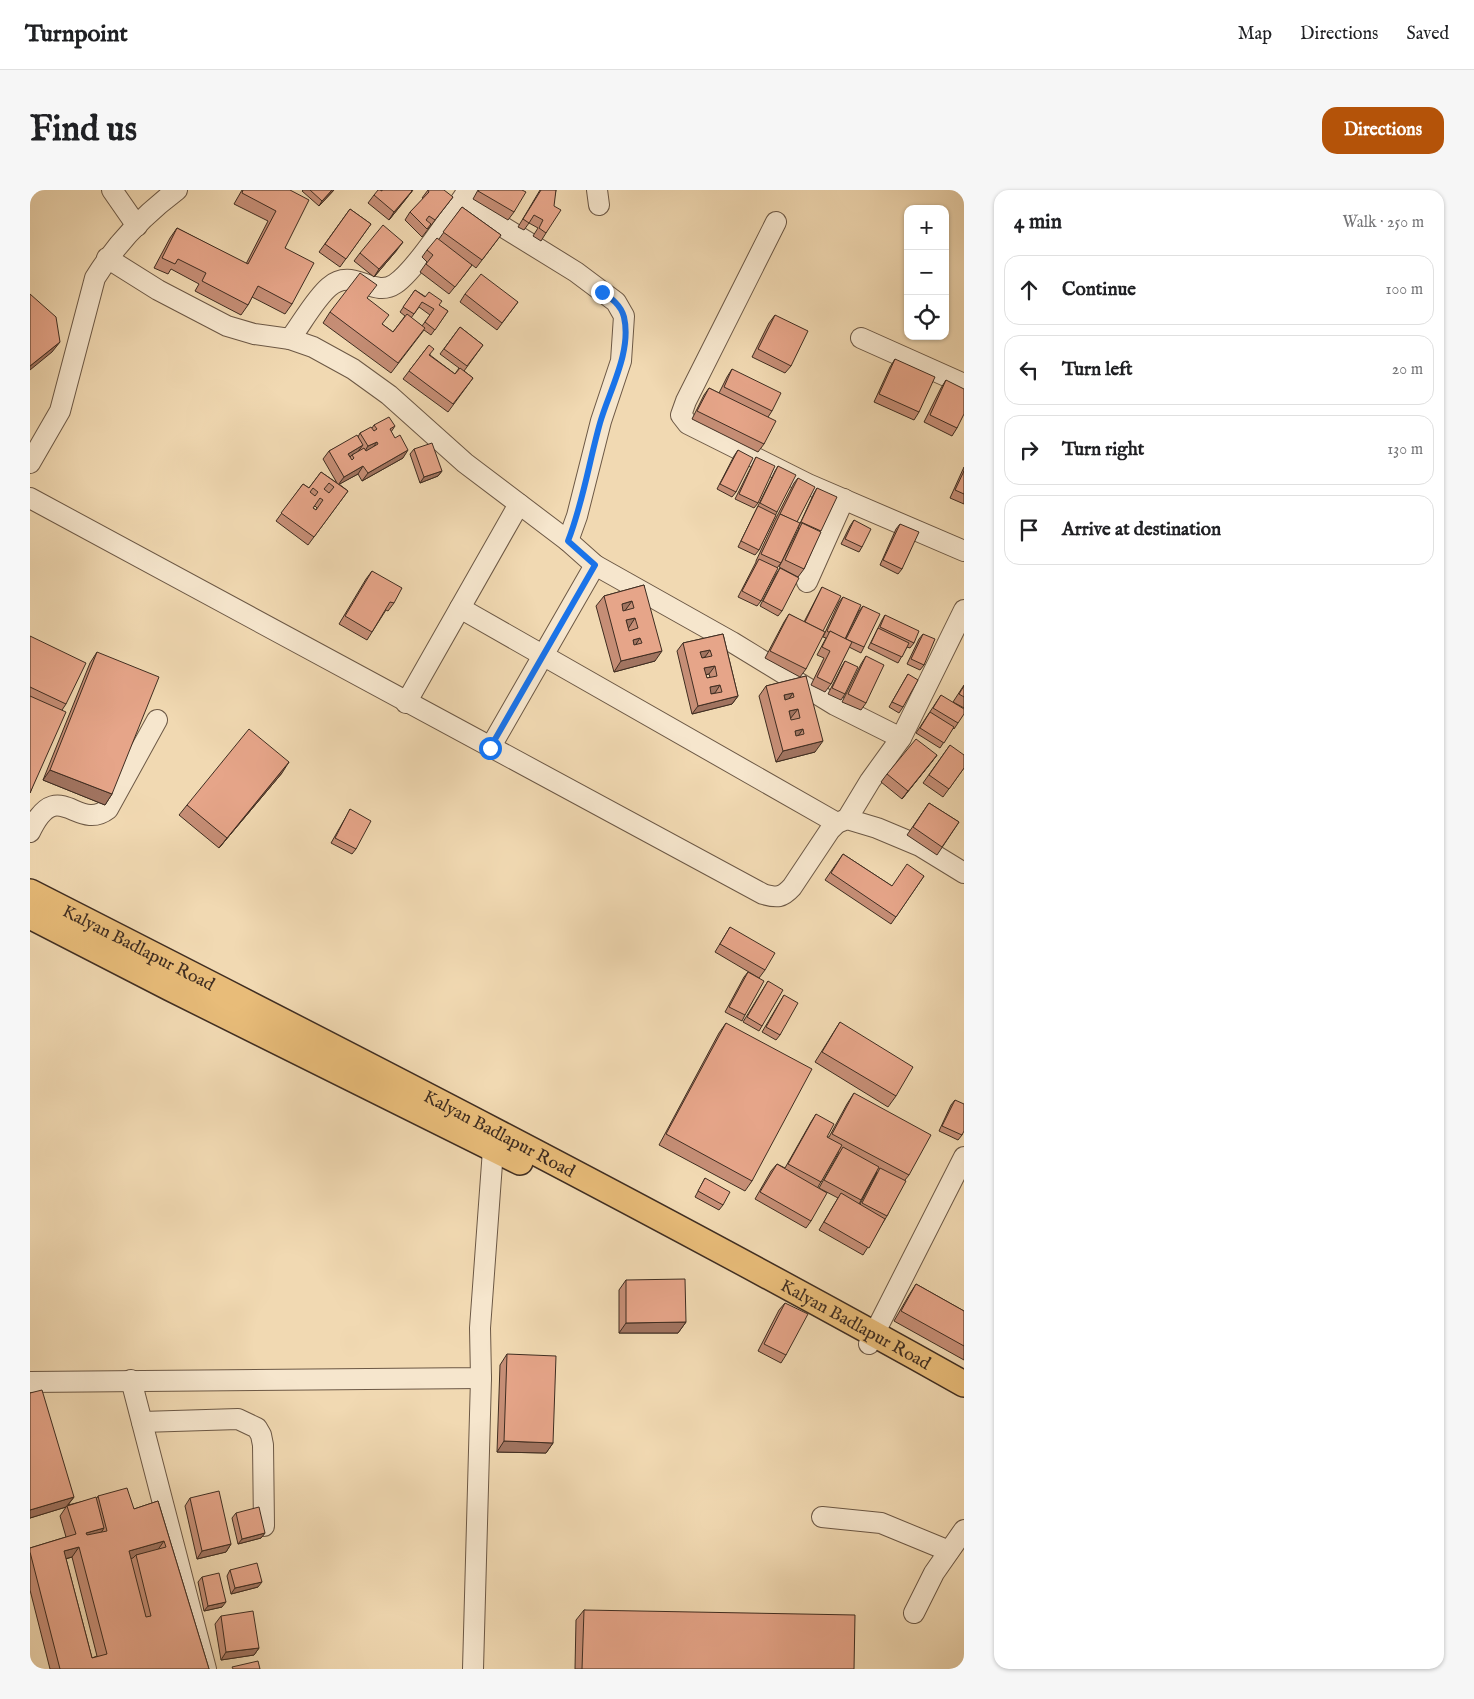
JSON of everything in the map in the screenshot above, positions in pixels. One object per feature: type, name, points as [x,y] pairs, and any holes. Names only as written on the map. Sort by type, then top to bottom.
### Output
[{"type":"main road","name":"Kalyan Badlapur Road","points":[[30,892],[872,1339],[964,1384]]},
{"type":"main road","name":"Kalyan Badlapur Road","points":[[30,916],[170,988],[493,1138]]},
{"type":"main road","name":"Kalyan Badlapur Road","points":[[872,1339],[964,1398]]},
{"type":"street","points":[[112,190],[136,226]]},
{"type":"street","points":[[30,463],[60,411],[95,278],[107,258],[136,226],[177,190]]},
{"type":"street","points":[[290,339],[330,286],[335,283],[351,278],[384,289],[394,285],[411,269],[464,196],[576,272],[616,302],[624,316],[621,361],[600,421],[578,516],[568,541]]},
{"type":"street","points":[[776,222],[686,401],[681,415],[688,424],[808,484],[964,551]]},
{"type":"street","points":[[107,258],[158,290],[227,326],[254,334],[290,339],[313,347],[353,369],[382,390],[465,463],[568,541],[595,565],[732,642],[835,706],[901,738]]},
{"type":"street","points":[[861,338],[964,384]]},
{"type":"street","points":[[30,498],[755,890],[777,898],[785,895],[792,888],[901,738],[964,610]]},
{"type":"street","points":[[807,582],[844,499]]},
{"type":"street","points":[[406,702],[520,504]]},
{"type":"street","points":[[490,748],[595,565]]},
{"type":"street","points":[[460,608],[842,821],[896,835],[964,873]]},
{"type":"street","points":[[30,832],[36,819],[46,808],[54,805],[62,805],[89,816],[97,816],[108,808],[157,720]]},
{"type":"street","points":[[473,1669],[481,1378],[480,1328],[493,1138]]},
{"type":"street","points":[[872,1339],[964,1157]]},
{"type":"street","points":[[30,1382],[481,1378]]},
{"type":"street","points":[[131,1380],[206,1669]]},
{"type":"street","points":[[142,1422],[238,1419],[257,1428],[263,1445],[264,1526]]},
{"type":"street","points":[[822,1517],[882,1522],[949,1551]]},
{"type":"street","points":[[914,1613],[934,1573],[964,1530]]},
{"type":"building","points":[[243,190],[290,190],[309,200],[285,248],[314,263],[292,304],[258,286],[248,305],[202,281],[206,273],[178,259],[175,264],[162,258],[177,228],[248,264],[276,211],[242,193]]},
{"type":"building","points":[[310,190],[332,190],[322,201]]},
{"type":"building","points":[[378,190],[412,191],[394,212],[374,195]]},
{"type":"building","points":[[428,190],[444,190],[453,197],[435,220],[429,216],[426,220],[431,224],[427,229],[410,212],[429,192]]},
{"type":"building","points":[[479,190],[522,190],[526,192],[514,212]]},
{"type":"building","points":[[541,190],[556,190],[554,206],[561,210],[546,233],[539,228],[543,220],[534,215],[529,223],[523,219]]},
{"type":"building","points":[[462,207],[501,235],[482,260],[443,232]]},
{"type":"building","points":[[350,209],[371,224],[346,259],[325,244]]},
{"type":"building","points":[[383,225],[403,242],[379,269],[360,253]]},
{"type":"building","points":[[437,238],[472,265],[455,287],[426,264],[433,255],[427,250]]},
{"type":"building","points":[[360,273],[377,285],[367,298],[389,315],[382,324],[393,332],[407,314],[425,328],[398,363],[330,312]]},
{"type":"building","points":[[481,274],[518,302],[502,323],[465,294]]},
{"type":"building","points":[[415,290],[425,297],[429,292],[442,301],[439,305],[448,311],[435,330],[425,322],[434,309],[422,302],[414,314],[403,307]]},
{"type":"building","points":[[30,294],[56,317],[60,342],[30,366]]},
{"type":"building","points":[[775,315],[808,331],[791,366],[758,349]]},
{"type":"building","points":[[460,327],[483,345],[467,366],[444,349]]},
{"type":"building","points":[[429,345],[434,349],[429,355],[455,374],[460,368],[473,378],[453,404],[409,371]]},
{"type":"building","points":[[895,359],[935,377],[919,412],[879,394]]},
{"type":"building","points":[[732,369],[781,393],[772,411],[724,387]]},
{"type":"building","points":[[946,380],[964,389],[964,414],[957,428],[930,415]]},
{"type":"building","points":[[709,388],[776,421],[764,444],[697,411]]},
{"type":"building","points":[[389,417],[395,426],[390,429],[395,438],[400,435],[408,450],[368,473],[363,466],[344,477],[329,451],[357,435],[363,445],[348,454],[352,460],[354,458],[352,455],[364,448],[366,451],[378,444],[377,442],[368,446],[360,433],[371,427],[374,431],[377,429],[374,425]]},
{"type":"building","points":[[432,443],[442,471],[424,477],[414,449]]},
{"type":"building","points":[[738,450],[753,458],[736,492],[720,484]]},
{"type":"building","points":[[756,457],[775,466],[758,503],[739,494]]},
{"type":"building","points":[[778,466],[796,475],[777,512],[760,503]]},
{"type":"building","points":[[964,471],[964,494],[955,490]]},
{"type":"building","points":[[321,472],[348,491],[314,537],[281,513],[303,484],[309,488]],"holes":[[[329,483],[334,487],[329,493],[324,489]],[[313,488],[318,492],[315,496],[310,492]],[[320,498],[323,500],[316,510],[313,508]]]},
{"type":"building","points":[[798,478],[815,487],[797,522],[780,514]]},
{"type":"building","points":[[817,488],[837,497],[821,531],[801,522]]},
{"type":"building","points":[[758,506],[776,515],[759,550],[741,541]]},
{"type":"building","points":[[780,514],[800,523],[781,563],[761,554]]},
{"type":"building","points":[[854,520],[871,529],[862,547],[845,539]]},
{"type":"building","points":[[802,523],[821,532],[804,569],[785,560]]},
{"type":"building","points":[[900,524],[919,532],[902,569],[883,560]]},
{"type":"building","points":[[759,559],[778,568],[761,601],[742,591]]},
{"type":"building","points":[[780,568],[799,578],[782,611],[763,601]]},
{"type":"building","points":[[372,571],[402,588],[394,603],[390,602],[372,632],[345,616]]},
{"type":"building","points":[[644,585],[662,651],[621,661],[604,596]],"holes":[[[632,601],[634,608],[623,611],[622,604]],[[635,618],[638,628],[629,631],[626,620]],[[640,638],[642,643],[634,645],[633,640]]]},
{"type":"building","points":[[822,587],[841,596],[823,631],[805,622]]},
{"type":"building","points":[[843,597],[861,605],[845,639],[827,631]]},
{"type":"building","points":[[863,606],[880,614],[864,647],[846,639]]},
{"type":"building","points":[[789,614],[825,632],[806,669],[770,651]]},
{"type":"building","points":[[885,615],[919,631],[914,643],[880,627]]},
{"type":"building","points":[[878,628],[909,643],[902,657],[871,643]]},
{"type":"building","points":[[830,631],[852,642],[831,684],[817,677],[830,651],[822,647]]},
{"type":"building","points":[[723,634],[738,696],[698,706],[683,643]],"holes":[[[710,650],[712,656],[702,658],[700,652]],[[715,666],[717,676],[707,678],[704,668]],[[720,685],[722,692],[711,694],[710,687]]]},
{"type":"building","points":[[923,634],[935,639],[924,665],[911,659]]},
{"type":"building","points":[[30,636],[86,663],[66,704],[30,687]]},
{"type":"building","points":[[97,652],[159,677],[112,794],[50,770]]},
{"type":"building","points":[[866,656],[884,665],[866,703],[848,694]]},
{"type":"building","points":[[845,661],[858,667],[845,694],[832,688]]},
{"type":"building","points":[[908,674],[918,680],[903,707],[892,702]]},
{"type":"building","points":[[806,676],[823,741],[783,751],[766,686]],"holes":[[[793,693],[794,697],[785,700],[784,695]],[[798,709],[800,718],[791,720],[789,711]],[[803,729],[804,734],[796,736],[795,731]]]},
{"type":"building","points":[[964,686],[964,697],[959,694]]},
{"type":"building","points":[[941,695],[964,709],[964,714],[958,723],[933,708]]},
{"type":"building","points":[[30,696],[66,712],[30,793]]},
{"type":"building","points":[[930,712],[954,727],[944,743],[920,728]]},
{"type":"building","points":[[249,729],[289,762],[227,838],[187,805]]},
{"type":"building","points":[[916,739],[937,755],[908,791],[887,774]]},
{"type":"building","points":[[950,745],[964,755],[964,768],[949,789],[929,775]]},
{"type":"building","points":[[929,803],[959,822],[942,847],[913,827]]},
{"type":"building","points":[[350,809],[371,821],[356,849],[335,838]]},
{"type":"building","points":[[843,854],[892,886],[907,864],[924,876],[896,917],[831,873]]},
{"type":"building","points":[[730,927],[775,953],[765,970],[720,944]]},
{"type":"building","points":[[748,972],[764,981],[745,1015],[729,1007]]},
{"type":"building","points":[[768,981],[783,990],[762,1026],[747,1017]]},
{"type":"building","points":[[784,995],[798,1003],[780,1035],[766,1027]]},
{"type":"building","points":[[840,1022],[913,1067],[896,1096],[822,1052]]},
{"type":"building","points":[[726,1023],[812,1069],[752,1181],[666,1134]]},
{"type":"building","points":[[854,1093],[931,1135],[909,1175],[832,1134]]},
{"type":"building","points":[[955,1100],[964,1104],[964,1131],[962,1135],[942,1126]]},
{"type":"building","points":[[816,1114],[834,1124],[827,1137],[842,1145],[821,1182],[788,1164]]},
{"type":"building","points":[[843,1147],[879,1167],[861,1200],[824,1180]]},
{"type":"building","points":[[777,1164],[827,1193],[811,1221],[760,1192]]},
{"type":"building","points":[[880,1168],[906,1181],[887,1216],[862,1203]]},
{"type":"building","points":[[705,1178],[730,1192],[723,1205],[698,1191]]},
{"type":"building","points":[[841,1193],[885,1219],[869,1248],[824,1222]]},
{"type":"building","points":[[685,1279],[686,1322],[626,1323],[626,1280]]},
{"type":"building","points":[[916,1284],[964,1311],[964,1346],[901,1311]]},
{"type":"building","points":[[785,1303],[808,1314],[786,1355],[764,1344]]},
{"type":"building","points":[[507,1354],[556,1356],[553,1443],[504,1441]]},
{"type":"building","points":[[42,1390],[74,1497],[30,1510],[30,1393]]},
{"type":"building","points":[[127,1488],[134,1509],[158,1501],[209,1669],[60,1669],[30,1548],[76,1534],[67,1506],[96,1497],[104,1528],[86,1533],[87,1535],[107,1531],[98,1496]],"holes":[[[164,1541],[166,1547],[136,1555],[151,1616],[146,1617],[129,1551]],[[79,1547],[107,1654],[92,1658],[64,1551]]]},
{"type":"building","points":[[219,1491],[231,1544],[202,1551],[190,1498]]},
{"type":"building","points":[[259,1507],[265,1533],[242,1539],[236,1513]]},
{"type":"building","points":[[257,1563],[262,1582],[235,1588],[230,1570]]},
{"type":"building","points":[[219,1573],[226,1602],[208,1606],[202,1577]]},
{"type":"building","points":[[584,1610],[855,1615],[854,1669],[582,1669]]},
{"type":"building","points":[[253,1611],[259,1648],[226,1652],[221,1616]]},
{"type":"building","points":[[258,1661],[260,1669],[233,1669],[232,1667]]},
{"type":"route","points":[[490,748],[595,565],[568,541],[578,516],[581,495],[600,421],[621,361],[624,339],[624,316],[616,302],[602,292]]}]
